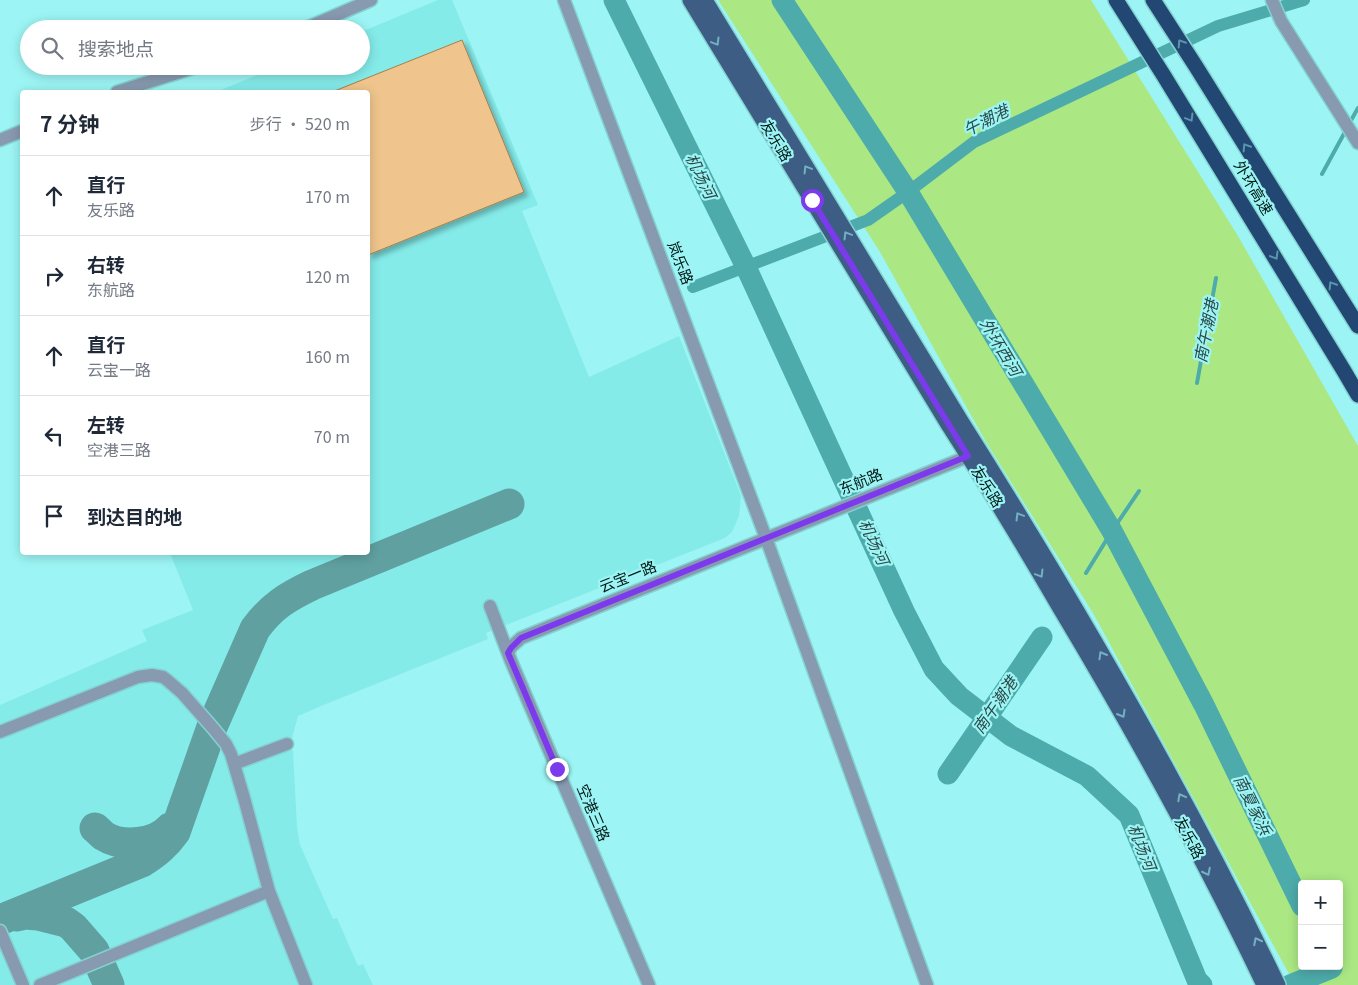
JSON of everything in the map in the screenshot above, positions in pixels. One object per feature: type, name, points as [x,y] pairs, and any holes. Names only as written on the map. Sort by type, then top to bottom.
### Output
[{"type":"highway","name":"外环高速","points":[[1116,0],[1358,395]]},
{"type":"highway","name":"外环高速","points":[[1153,0],[1358,326]]},
{"type":"main road","name":"友乐路","points":[[690,0],[827,214],[974,454],[1056,577],[1151,740],[1278,985]]},
{"type":"main road","name":"友乐路","points":[[705,0],[827,214]]},
{"type":"main road","name":"友乐路","points":[[974,454],[1036,568],[1140,746],[1234,922],[1264,985]]},
{"type":"street","points":[[325,20],[372,0]]},
{"type":"street","name":"岚乐路","points":[[564,0],[766,538],[927,985]]},
{"type":"street","points":[[1272,0],[1282,21],[1356,140]]},
{"type":"street","points":[[123,90],[171,75]]},
{"type":"street","points":[[0,140],[20,132]]},
{"type":"street","points":[[945,468],[974,454]]},
{"type":"street","name":"东航路","points":[[766,538],[974,454]]},
{"type":"street","name":"云宝一路","points":[[508,653],[521,638],[766,538]]},
{"type":"street","name":"空港三路","points":[[490,606],[508,653],[649,985]]},
{"type":"street","points":[[0,732],[138,676],[152,675],[163,677],[182,693],[223,740],[231,754],[269,891],[306,985]]},
{"type":"street","points":[[234,764],[287,744]]},
{"type":"street","points":[[40,985],[269,891]]},
{"type":"street","points":[[0,931],[23,985]]},
{"type":"shaded area","points":[[438,0],[452,0],[538,205],[522,211],[589,377],[679,336],[741,496],[739,516],[732,532],[725,538],[486,633],[488,639],[298,716],[291,742],[287,744],[293,751],[297,827],[300,845],[333,919],[337,918],[358,966],[363,964],[373,985],[0,985],[0,705],[147,641],[142,630],[193,610],[171,555],[370,555],[370,90],[221,90],[257,75],[370,75],[370,28]]},
{"type":"green space","points":[[718,0],[1091,0],[1238,236],[1358,446],[1358,985],[1295,985],[1093,613],[986,442],[880,252]]},
{"type":"building","points":[[462,40],[524,192],[370,254],[370,90],[337,90]]},
{"type":"waterway","name":"机场河","points":[[614,0],[746,267],[904,611],[934,669],[959,696],[1011,736],[1087,776],[1129,815],[1197,980],[1202,985]]},
{"type":"waterway","name":"外环西河","points":[[782,0],[908,192],[1112,531],[1204,705],[1298,898]]},
{"type":"waterway","name":"午潮港","points":[[693,287],[868,220],[974,142],[1218,26],[1304,0]]},
{"type":"waterway","name":"南午潮港","points":[[1349,124],[1358,108]]},
{"type":"waterway","name":"南午潮港","points":[[1322,174],[1346,130]]},
{"type":"waterway","name":"南午潮港","points":[[1197,383],[1216,278]]},
{"type":"waterway","name":"南午潮港","points":[[1086,573],[1139,491]]},
{"type":"waterway","name":"南午潮港","points":[[948,774],[1042,637]]},
{"type":"waterway","name":"机场河","points":[[1290,985],[1327,970]]},
{"type":"taxiway","points":[[0,920],[142,862],[168,841],[175,832],[212,727],[255,629],[274,608],[287,598],[312,585],[509,504]]},
{"type":"taxiway","points":[[95,828],[112,840],[129,843],[148,841],[170,828]]},
{"type":"taxiway","points":[[16,916],[25,914],[38,915],[66,922],[73,927],[94,951],[109,985]]},
{"type":"route","points":[[557,769],[508,653],[521,638],[968,456],[812,200]]},
{"type":"water label","name":"南夏家浜","points":[[1253,805]]}]
